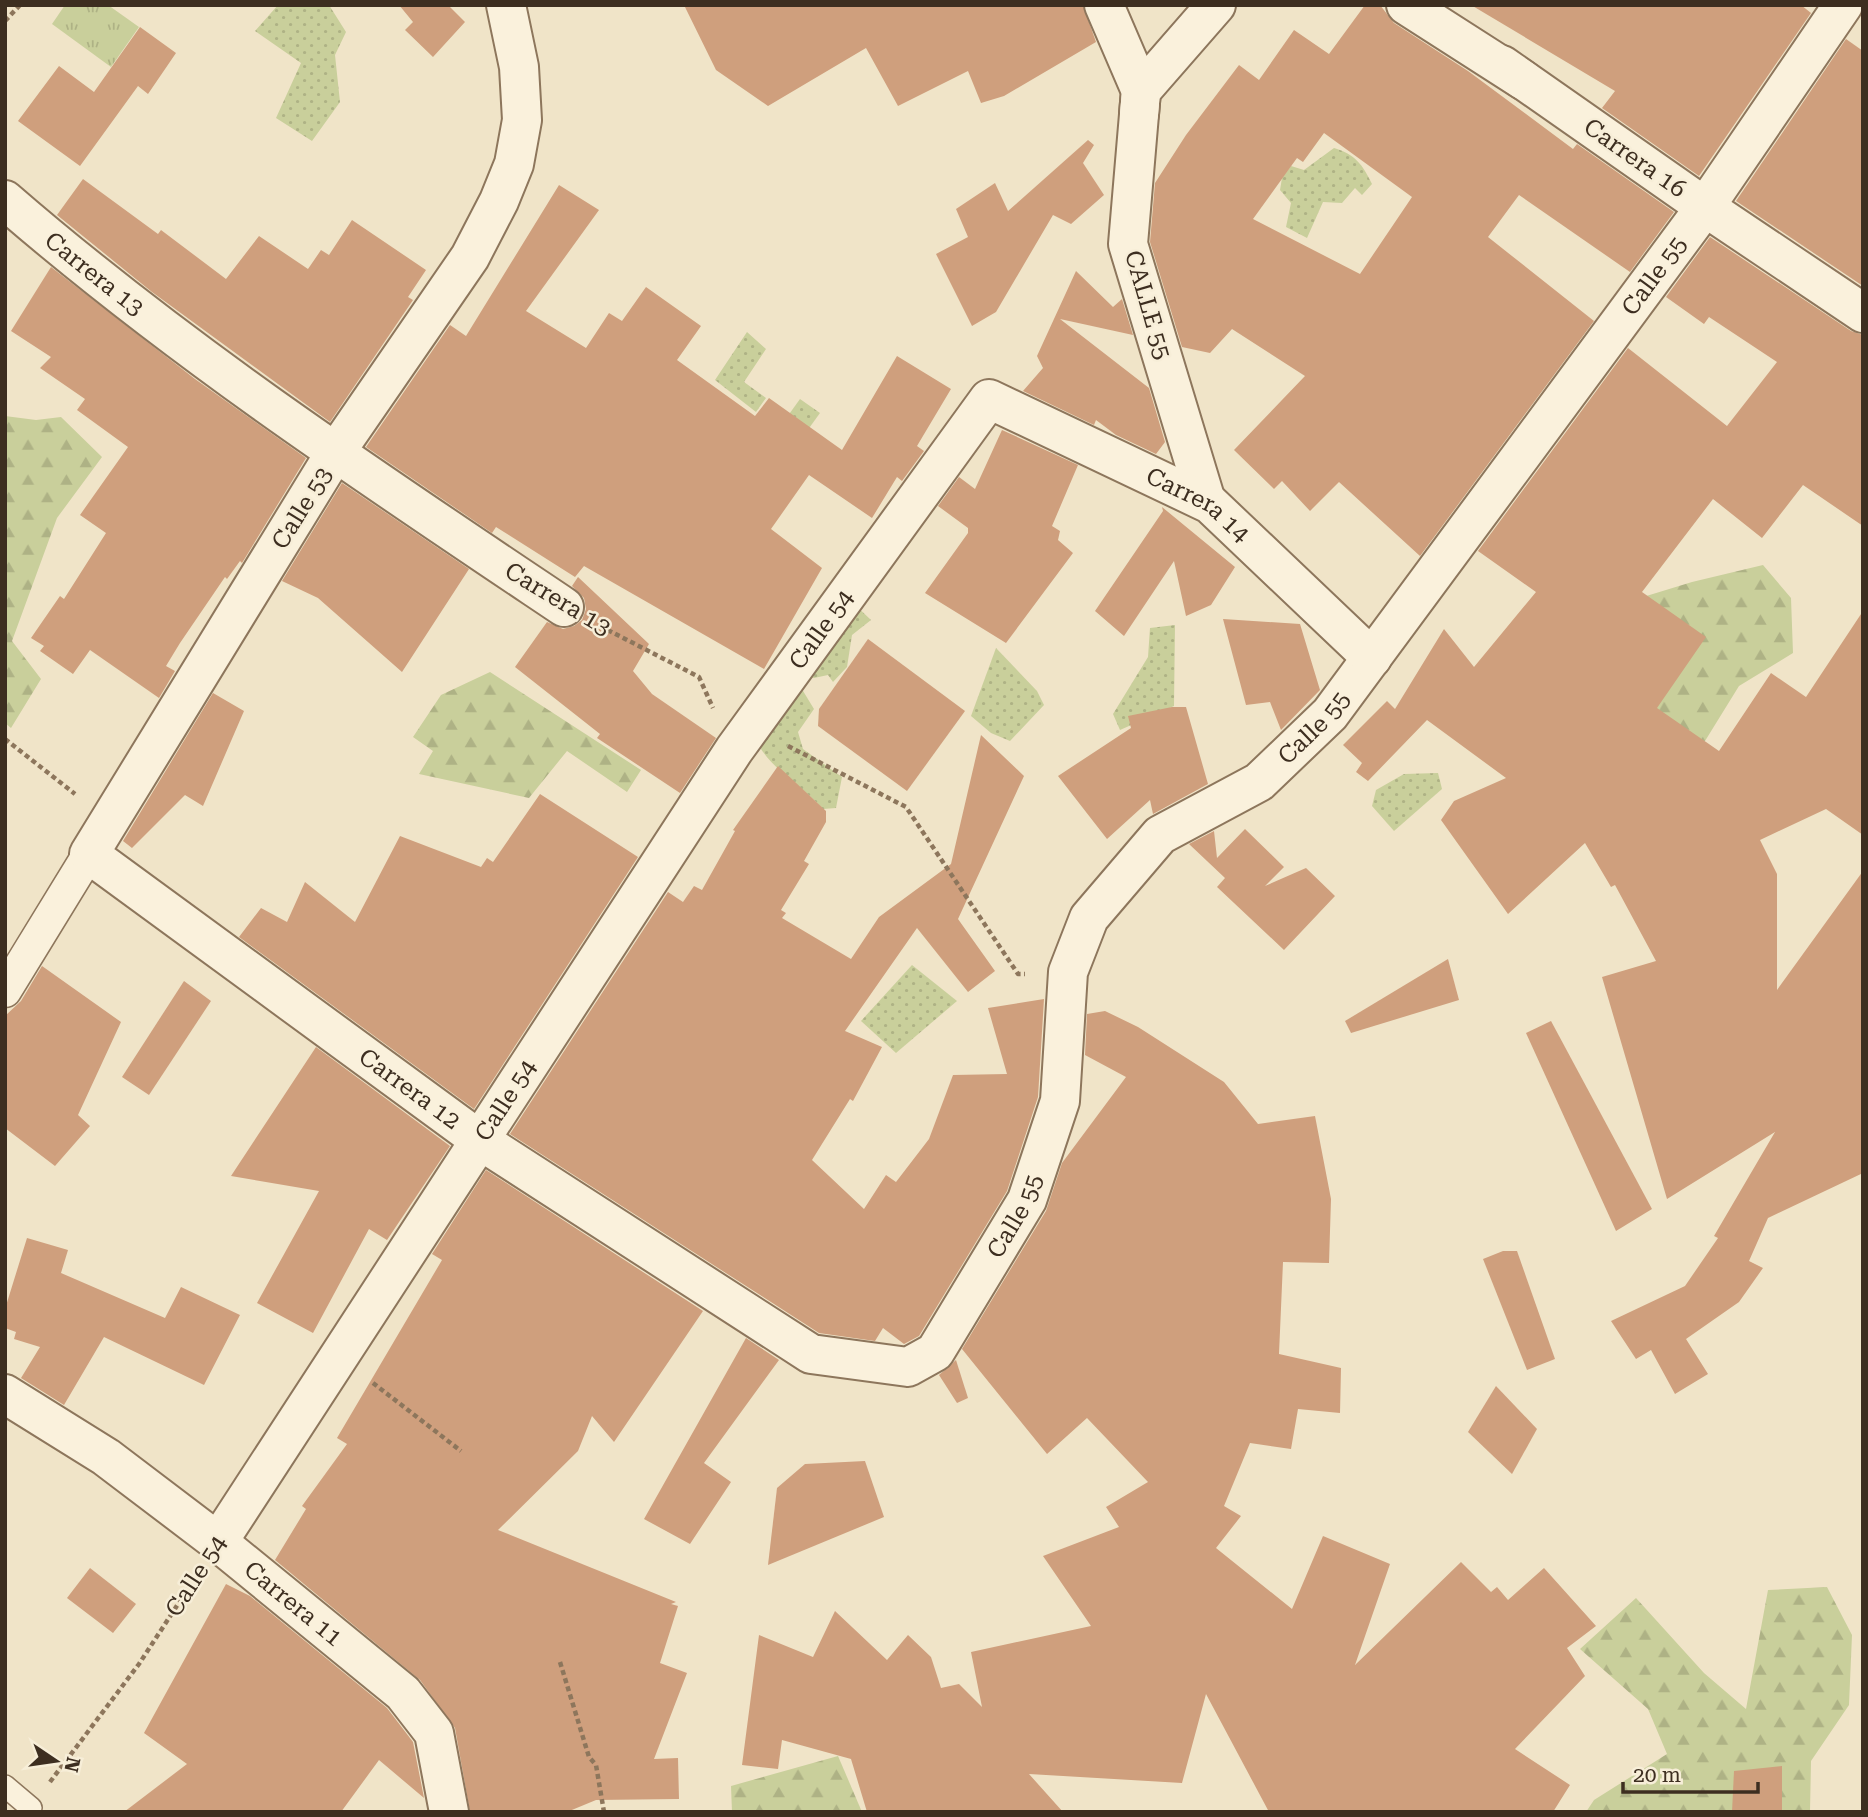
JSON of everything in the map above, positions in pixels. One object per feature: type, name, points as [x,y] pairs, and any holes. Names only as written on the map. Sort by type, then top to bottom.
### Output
[{"type":"street","name":"Calle 53","points":[[5,991],[335,453],[470,257],[514,164],[522,120],[519,66],[506,5]]},
{"type":"street","points":[[1104,5],[1141,91],[1216,5]]},
{"type":"street","points":[[1406,5],[1502,65]]},
{"type":"street","name":"Calle 55","points":[[1068,972],[1089,918],[1160,835],[1259,782],[1330,714],[1705,207],[1843,5]]},
{"type":"street","name":"Carrera 16","points":[[1502,65],[1863,313]]},
{"type":"street","name":"CALLE 55","points":[[1141,91],[1128,244],[1208,503]]},
{"type":"street","name":"Carrera 13","points":[[5,200],[181,340],[335,453],[564,607]]},
{"type":"street","name":"Carrera 14","points":[[989,399],[1208,503],[1372,658]]},
{"type":"street","name":"Calle 54","points":[[218,1542],[734,750],[989,399]]},
{"type":"street","name":"Carrera 12","points":[[89,854],[481,1141],[811,1354],[908,1367],[935,1352],[1027,1200],[1060,1101],[1068,972]]},
{"type":"street","name":"Carrera 11","points":[[5,1394],[106,1457],[218,1542],[403,1693],[434,1733],[449,1812]]},
{"type":"lane","points":[[5,1786],[31,1808]]},
{"type":"path","points":[[5,21],[20,5]]},
{"type":"path","name":"Carrera 13","points":[[564,607],[699,677],[734,750]]},
{"type":"path","points":[[5,739],[109,820]]},
{"type":"path","points":[[734,750],[779,741],[906,807],[1018,974],[1068,972]]},
{"type":"path","points":[[339,1357],[461,1451]]},
{"type":"path","name":"Calle 54","points":[[31,1808],[139,1664],[218,1542]]},
{"type":"path","points":[[561,1662],[589,1758],[596,1765],[604,1812]]},
{"type":"green space","points":[[65,5],[108,5],[139,27],[111,67],[52,24]]},
{"type":"green space","points":[[278,5],[329,5],[346,32],[335,55],[340,102],[312,141],[276,118],[301,63],[255,31]]},
{"type":"green space","points":[[1334,148],[1348,153],[1358,161],[1372,184],[1362,195],[1355,188],[1342,203],[1323,202],[1307,238],[1286,227],[1291,203],[1280,190],[1282,178],[1291,166],[1304,170]]},
{"type":"green space","points":[[747,332],[766,349],[744,382],[766,398],[756,412],[715,380]]},
{"type":"green space","points":[[800,399],[820,413],[773,478],[754,463]]},
{"type":"green space","points":[[5,416],[36,420],[61,417],[102,457],[57,518],[12,641],[41,679],[11,728],[5,723]]},
{"type":"green space","points":[[1763,565],[1791,598],[1793,653],[1739,686],[1705,741],[1662,738],[1617,605],[1692,582]]},
{"type":"green space","points":[[851,601],[871,620],[852,635],[847,667],[833,682],[828,675],[814,678],[793,673]]},
{"type":"green space","points":[[1175,625],[1174,706],[1120,730],[1113,714],[1148,657],[1150,628]]},
{"type":"green space","points":[[996,648],[1037,691],[1044,705],[1010,741],[991,733],[971,716]]},
{"type":"green space","points":[[490,672],[641,770],[627,792],[567,751],[529,798],[419,774],[433,751],[413,737],[441,695]]},
{"type":"green space","points":[[800,686],[814,709],[798,732],[803,749],[842,777],[836,808],[823,809],[774,765],[761,749],[764,730]]},
{"type":"green space","points":[[1438,773],[1442,789],[1394,831],[1372,806],[1376,790],[1404,774]]},
{"type":"green space","points":[[912,965],[957,1001],[896,1053],[861,1021]]},
{"type":"green space","points":[[1827,1587],[1852,1635],[1849,1705],[1811,1761],[1810,1812],[1586,1812],[1594,1800],[1667,1754],[1648,1709],[1580,1649],[1636,1598],[1704,1673],[1746,1709],[1768,1590]]},
{"type":"green space","points":[[838,1756],[862,1812],[732,1812],[731,1786]]},
{"type":"building","points":[[399,5],[448,5],[465,22],[433,57],[405,30],[413,22]]},
{"type":"building","points":[[684,5],[1083,5],[1096,42],[1004,96],[981,103],[968,71],[898,106],[866,48],[768,106],[716,70]]},
{"type":"building","points":[[1365,5],[1380,5],[1394,23],[1468,71],[1573,149],[1577,144],[1674,212],[1630,272],[1519,195],[1488,237],[1594,321],[1420,556],[1339,482],[1310,511],[1282,481],[1274,489],[1234,450],[1305,376],[1232,329],[1210,353],[1182,347],[1150,242],[1155,183],[1186,135],[1239,65],[1259,80],[1294,30],[1329,54]],"holes":[[[1324,133],[1412,197],[1360,274],[1253,219],[1297,158],[1303,162]]]},
{"type":"building","points":[[1471,5],[1801,5],[1811,13],[1699,176],[1602,108],[1615,91]]},
{"type":"building","points":[[140,27],[176,53],[148,94],[138,86],[80,166],[18,121],[59,66],[94,92]]},
{"type":"building","points":[[1846,39],[1863,51],[1863,286],[1736,201]]},
{"type":"building","points":[[1088,140],[1094,145],[1083,163],[1104,195],[1071,224],[1053,215],[996,312],[972,326],[936,254],[968,237],[956,209],[995,183],[1008,211]]},
{"type":"building","points":[[83,179],[158,234],[161,230],[226,279],[259,236],[308,269],[321,250],[329,255],[352,220],[426,270],[408,297],[413,300],[330,422],[152,292],[57,215]]},
{"type":"building","points":[[559,185],[599,210],[526,311],[586,348],[609,313],[622,321],[646,287],[701,326],[677,360],[755,416],[769,398],[842,450],[897,356],[951,389],[917,446],[924,451],[902,481],[897,477],[872,518],[809,475],[771,529],[822,568],[764,669],[584,566],[575,577],[496,527],[492,533],[366,447],[450,325],[466,336]]},
{"type":"building","points":[[1710,237],[1851,331],[1863,335],[1863,526],[1803,485],[1762,538],[1713,499],[1642,592],[1706,637],[1657,708],[1719,751],[1771,673],[1806,697],[1863,611],[1863,835],[1826,809],[1760,840],[1777,874],[1777,990],[1863,871],[1863,1173],[1768,1218],[1749,1261],[1763,1268],[1739,1302],[1686,1339],[1708,1374],[1675,1394],[1651,1350],[1636,1359],[1611,1321],[1685,1286],[1718,1238],[1714,1236],[1775,1132],[1667,1199],[1602,977],[1656,961],[1615,885],[1611,887],[1585,843],[1508,914],[1441,820],[1454,801],[1506,778],[1427,720],[1368,781],[1356,772],[1362,763],[1343,745],[1387,701],[1395,709],[1444,629],[1474,667],[1536,592],[1478,551],[1628,348],[1727,426],[1777,362],[1709,317],[1704,324],[1666,297]]},
{"type":"building","points":[[51,267],[195,379],[306,458],[242,563],[240,561],[227,579],[225,577],[180,643],[166,666],[175,671],[159,698],[90,650],[73,674],[40,651],[44,646],[31,638],[60,596],[64,599],[106,533],[80,515],[128,447],[77,410],[85,399],[40,368],[51,357],[11,331]]},
{"type":"building","points":[[1076,271],[1113,307],[1122,299],[1133,335],[1060,319],[1149,388],[1165,442],[1156,454],[1116,435],[1096,420],[1094,425],[1023,391],[1043,368],[1037,356]]},
{"type":"building","points":[[1002,430],[1078,465],[1052,526],[1060,531],[1058,540],[1073,553],[1006,643],[925,593],[968,533],[968,528],[938,506],[959,477],[975,489]]},
{"type":"building","points":[[342,483],[469,569],[402,672],[318,598],[282,581]]},
{"type":"building","points":[[1162,507],[1235,567],[1211,605],[1186,616],[1174,561],[1124,636],[1095,611],[1163,511]]},
{"type":"building","points":[[578,577],[649,644],[633,671],[652,694],[716,738],[680,793],[597,738],[600,734],[515,667],[547,622],[563,629],[582,620],[586,609],[584,598],[572,586]]},
{"type":"building","points":[[1223,619],[1300,624],[1320,690],[1281,730],[1270,702],[1246,705]]},
{"type":"building","points":[[868,639],[965,711],[907,791],[818,726],[819,709]]},
{"type":"building","points":[[213,693],[244,711],[203,806],[185,795],[132,848],[123,841]]},
{"type":"building","points":[[1172,707],[1186,707],[1208,784],[1153,814],[1150,800],[1107,839],[1058,776],[1131,728],[1128,716]]},
{"type":"building","points":[[981,735],[1024,776],[958,919],[995,971],[968,992],[917,928],[845,1031],[882,1047],[853,1101],[850,1099],[812,1160],[864,1209],[886,1175],[896,1182],[929,1139],[953,1075],[1007,1074],[988,1008],[1044,999],[1038,1097],[1007,1191],[919,1336],[904,1344],[883,1328],[875,1341],[819,1333],[510,1134],[668,892],[683,902],[694,886],[702,890],[735,831],[733,830],[778,766],[826,811],[826,822],[804,861],[809,864],[781,910],[786,913],[782,918],[851,959],[879,917],[951,864]]},
{"type":"building","points":[[540,794],[638,857],[474,1109],[239,937],[261,908],[287,922],[305,882],[355,922],[400,836],[481,867],[487,858],[493,862]]},
{"type":"building","points":[[1245,829],[1284,867],[1265,886],[1306,868],[1335,896],[1284,950],[1217,887],[1225,878],[1189,844],[1214,831],[1217,858]]},
{"type":"building","points":[[1448,959],[1459,1000],[1351,1033],[1345,1021]]},
{"type":"building","points":[[42,966],[121,1022],[78,1115],[90,1126],[55,1166],[5,1128],[5,1016],[21,1001]]},
{"type":"building","points":[[184,981],[211,1001],[149,1095],[122,1077]]},
{"type":"building","points":[[1105,1011],[1138,1027],[1224,1082],[1258,1124],[1315,1116],[1331,1199],[1329,1263],[1283,1262],[1279,1354],[1341,1368],[1340,1413],[1298,1409],[1291,1449],[1250,1443],[1224,1506],[1241,1516],[1216,1548],[1292,1609],[1323,1536],[1390,1564],[1355,1665],[1461,1562],[1491,1592],[1497,1587],[1508,1600],[1544,1568],[1596,1626],[1567,1648],[1585,1676],[1515,1749],[1570,1785],[1553,1812],[1269,1812],[1206,1694],[1182,1783],[1029,1774],[1063,1812],[867,1812],[851,1759],[782,1740],[778,1769],[742,1765],[759,1635],[813,1657],[835,1611],[887,1660],[908,1635],[931,1657],[941,1688],[959,1684],[982,1707],[971,1652],[1091,1626],[1043,1556],[1119,1527],[1106,1507],[1148,1482],[1087,1418],[1047,1454],[962,1349],[1046,1211],[1062,1163],[1126,1077],[1085,1055],[1087,1014]]},
{"type":"building","points":[[1551,1021],[1652,1209],[1616,1231],[1526,1033]]},
{"type":"building","points":[[316,1047],[450,1146],[387,1240],[369,1229],[313,1333],[257,1303],[319,1191],[231,1176]]},
{"type":"building","points":[[486,1170],[703,1311],[614,1442],[592,1416],[578,1451],[498,1530],[676,1602],[671,1604],[678,1606],[660,1663],[687,1673],[654,1759],[678,1758],[679,1799],[596,1800],[567,1812],[470,1812],[455,1728],[420,1680],[275,1560],[306,1509],[302,1506],[347,1444],[337,1438],[442,1260],[432,1254]]},
{"type":"building","points":[[27,1238],[68,1250],[61,1273],[165,1318],[181,1287],[240,1315],[204,1385],[104,1337],[64,1405],[21,1378],[40,1347],[14,1339],[16,1332],[5,1328],[5,1309]]},
{"type":"building","points":[[1503,1251],[1517,1251],[1555,1359],[1527,1370],[1483,1259]]},
{"type":"building","points":[[746,1338],[779,1360],[704,1463],[731,1482],[690,1544],[644,1519]]},
{"type":"building","points":[[956,1360],[968,1398],[957,1403],[939,1375]]},
{"type":"building","points":[[1496,1386],[1537,1429],[1512,1474],[1468,1432]]},
{"type":"building","points":[[865,1461],[884,1517],[768,1565],[777,1488],[805,1464]]},
{"type":"building","points":[[90,1568],[136,1604],[113,1633],[67,1598]]},
{"type":"building","points":[[226,1584],[250,1596],[387,1708],[413,1742],[424,1798],[379,1760],[341,1812],[124,1812],[187,1764],[144,1733]]},
{"type":"building","points":[[1782,1766],[1782,1812],[1732,1812],[1734,1771]]}]
